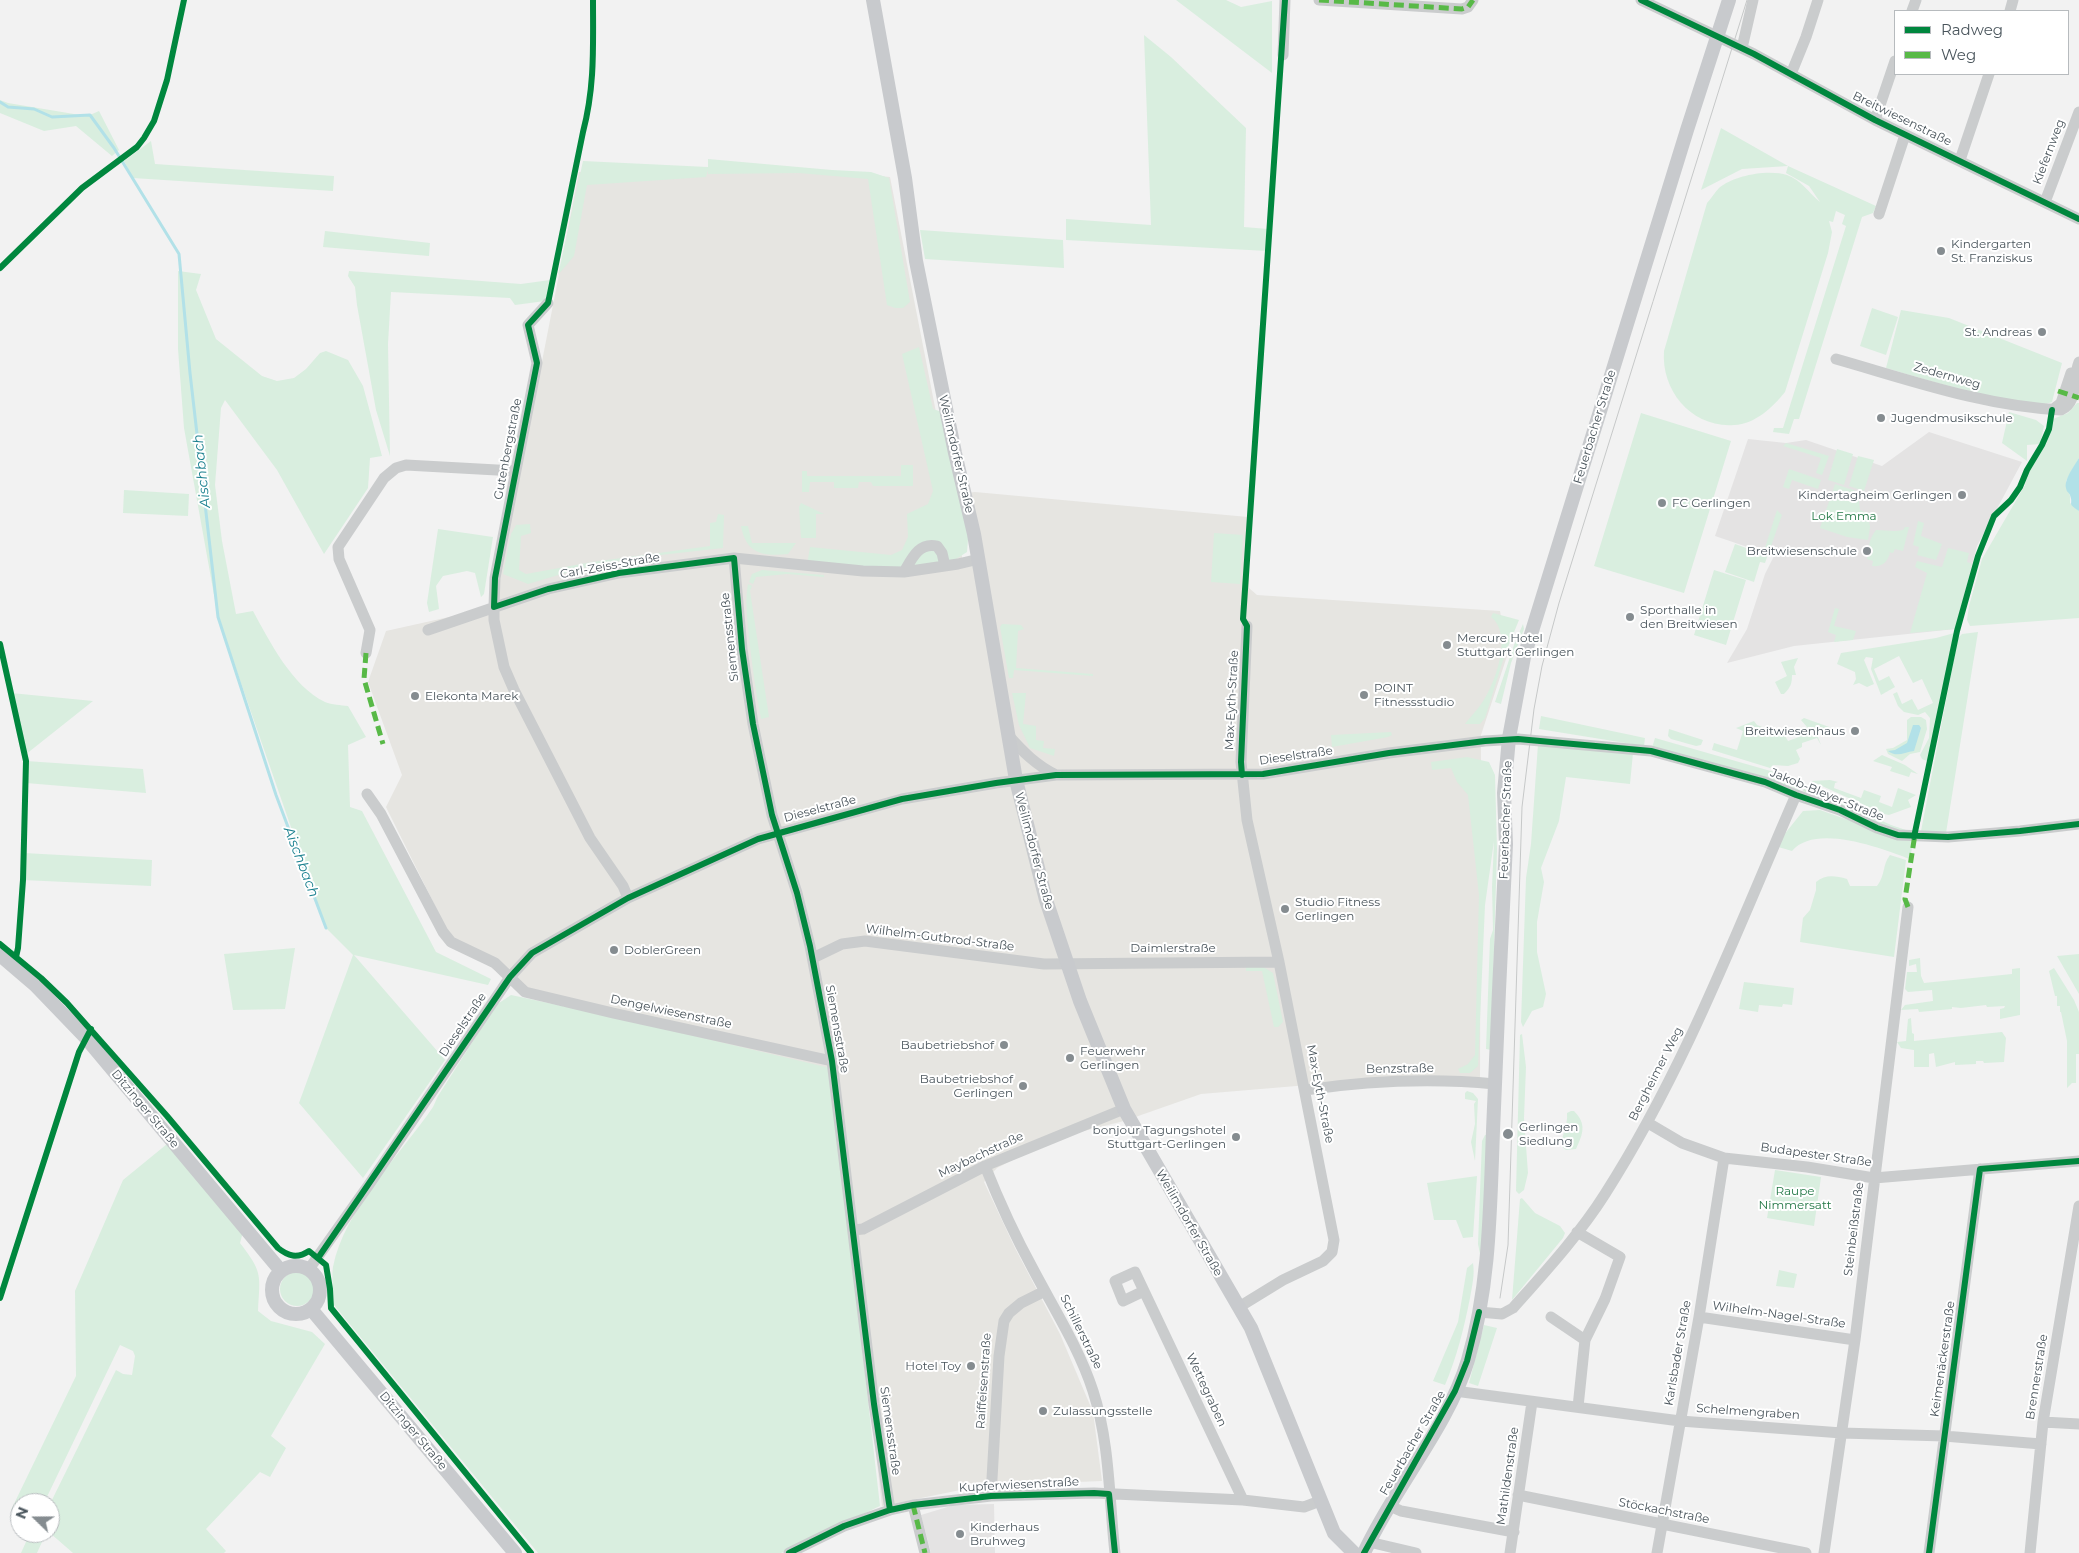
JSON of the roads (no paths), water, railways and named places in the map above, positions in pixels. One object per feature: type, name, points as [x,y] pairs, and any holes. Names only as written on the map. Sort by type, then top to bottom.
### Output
[{"type":"main road","name":"Weilimdorfer Straße","points":[[873,0],[905,178],[916,262],[979,559],[1016,780],[1037,867],[1066,962],[1124,1109],[1251,1328],[1334,1533],[1354,1553]]},
{"type":"main road","name":"Feuerbacher Straße","points":[[1367,1547],[1455,1392],[1467,1362],[1479,1312],[1489,1237],[1506,844],[1504,792],[1509,738],[1524,657],[1686,130],[1729,0]]},
{"type":"main road","name":"Ditzinger Straße","points":[[0,955],[35,985],[86,1038],[281,1271]]},
{"type":"main road","points":[[295,1265],[309,1269],[315,1274],[320,1288],[316,1303],[305,1312],[289,1313],[277,1305],[272,1291],[272,1283],[281,1271],[295,1265]]},
{"type":"main road","name":"Ditzinger Straße","points":[[311,1308],[515,1553]]},
{"type":"street","points":[[1283,55],[1285,0]]},
{"type":"street","points":[[1319,0],[1462,9],[1468,7],[1473,0]]},
{"type":"street","name":"Breitwiesenstraße","points":[[1641,0],[1742,48],[1875,120],[2079,219]]},
{"type":"street","points":[[1742,48],[1753,0]]},
{"type":"street","points":[[1791,74],[1818,0]]},
{"type":"street","points":[[1875,120],[1894,64]]},
{"type":"street","points":[[1960,160],[1989,75]]},
{"type":"street","name":"Kiefernweg","points":[[2045,202],[2079,112]]},
{"type":"street","points":[[1879,214],[1905,135]]},
{"type":"street","name":"Gutenbergstraße","points":[[548,303],[528,325],[536,362],[495,578],[494,620],[507,674],[566,794],[590,838],[623,886],[628,898]]},
{"type":"street","name":"Zedernweg","points":[[1836,359],[1983,401],[2052,410],[2062,403],[2072,372],[2078,364]]},
{"type":"street","points":[[366,653],[370,630],[338,559],[338,547],[345,533],[384,478],[396,468],[406,465],[515,471]]},
{"type":"street","points":[[904,572],[914,556],[929,544],[937,546],[942,553],[945,566]]},
{"type":"street","points":[[734,558],[863,571],[904,572],[979,559]]},
{"type":"street","name":"Carl-Zeiss-Straße","points":[[428,630],[548,589],[619,573],[734,558]]},
{"type":"street","name":"Siemensstraße","points":[[734,558],[746,686],[769,800],[797,893],[813,958],[832,1061],[874,1404],[890,1510]]},
{"type":"street","name":"Max-Eyth-Straße","points":[[1239,1307],[1283,1280],[1323,1261],[1332,1252],[1334,1240],[1279,962],[1247,820],[1240,762],[1247,626]]},
{"type":"street","points":[[1008,734],[1034,762],[1056,775]]},
{"type":"street","name":"Dieselstraße","points":[[309,1269],[510,977],[532,952],[628,898],[758,839],[902,799],[1016,780],[1056,775],[1263,774],[1389,753],[1509,738]]},
{"type":"street","name":"Jakob-Bleyer-Straße","points":[[1509,738],[1651,751],[1765,782],[1840,810],[1877,828],[1906,836],[1957,836],[2079,824]]},
{"type":"street","points":[[368,794],[381,814],[443,932],[451,942],[494,963],[510,977]]},
{"type":"street","name":"Bergheimer Weg","points":[[1479,1312],[1502,1314],[1507,1312],[1577,1232],[1604,1195],[1648,1123],[1711,993],[1796,795]]},
{"type":"street","name":"Steinbeißstraße","points":[[1824,1553],[1855,1340],[1908,907]]},
{"type":"street","name":"Wilhelm-Gutbrod-Straße","points":[[813,958],[842,944],[865,941],[1044,964],[1066,962]]},
{"type":"street","name":"Daimlerstraße","points":[[1066,962],[1279,962]]},
{"type":"street","name":"Dengelwiesenstraße","points":[[510,977],[526,992],[536,995],[832,1061]]},
{"type":"street","name":"Benzstraße","points":[[1305,1090],[1343,1084],[1396,1081],[1496,1084]]},
{"type":"street","name":"Maybachstraße","points":[[853,1230],[863,1229],[985,1166],[1124,1109]]},
{"type":"street","name":"Budapester Straße","points":[[1648,1123],[1682,1143],[1724,1158],[1807,1167],[1874,1178],[2079,1161]]},
{"type":"street","name":"Karlsbader Straße","points":[[1657,1553],[1699,1317],[1724,1158]]},
{"type":"street","name":"Schillerstraße","points":[[985,1166],[1011,1224],[1082,1363],[1094,1396],[1102,1427],[1115,1553]]},
{"type":"street","name":"Keimenäckerstraße","points":[[1930,1553],[1980,1168]]},
{"type":"street","name":"Brennerstraße","points":[[2030,1553],[2043,1422],[2079,1206]]},
{"type":"street","points":[[1577,1232],[1620,1257],[1605,1299],[1585,1340],[1578,1408]]},
{"type":"street","name":"Raiffeisenstraße","points":[[991,1496],[999,1356],[1004,1321],[1008,1313],[1021,1303],[1045,1291]]},
{"type":"street","name":"Wettegraben","points":[[1144,1291],[1243,1500]]},
{"type":"street","points":[[1551,1316],[1585,1340]]},
{"type":"street","name":"Wilhelm-Nagel-Straße","points":[[1699,1317],[1855,1340]]},
{"type":"street","name":"Schelmengraben","points":[[1455,1392],[1680,1420],[1842,1433],[1944,1436],[2041,1444]]},
{"type":"street","name":"Mathildenstraße","points":[[1510,1553],[1532,1402]]},
{"type":"street","points":[[2043,1422],[2079,1424]]},
{"type":"street","name":"Kupferwiesenstraße","points":[[789,1553],[844,1526],[890,1510],[913,1505],[991,1496],[1109,1494],[1243,1500],[1304,1507],[1320,1501]]},
{"type":"street","name":"Stöckachstraße","points":[[1518,1495],[1806,1553]]},
{"type":"street","points":[[913,1505],[926,1553]]},
{"type":"street","points":[[1390,1506],[1401,1511],[1514,1532]]},
{"type":"street","points":[[1367,1547],[1416,1553]]},
{"type":"water","points":[[2079,458],[2079,511],[2071,505],[2066,481]]},
{"type":"water","points":[[1913,725],[1919,725],[1921,728],[1914,751],[1894,754],[1888,751],[1895,750],[1907,743]]},
{"type":"waterway","name":"Aischbach","points":[[0,102],[8,107],[34,109],[52,117],[90,115],[114,148],[179,254],[190,373],[218,617],[276,795],[326,928]]},
{"type":"tram line","points":[[1500,1298],[1508,1245],[1522,807],[1534,709],[1542,666],[1559,603],[1747,0]]},
{"type":"place","name":"Kindergarten St. Franziskus","points":[[1941,251]]},
{"type":"place","name":"St. Andreas","points":[[2042,332]]},
{"type":"place","name":"Jugendmusikschule","points":[[1881,418]]},
{"type":"place","name":"Kindertagheim Gerlingen","points":[[1962,495]]},
{"type":"place","name":"FC Gerlingen","points":[[1662,503]]},
{"type":"place","name":"Breitwiesenschule","points":[[1867,551]]},
{"type":"place","name":"Sporthalle in den Breitwiesen","points":[[1630,617]]},
{"type":"place","name":"Mercure Hotel Stuttgart Gerlingen","points":[[1447,645]]},
{"type":"place","name":"POINT Fitnessstudio","points":[[1364,695]]},
{"type":"place","name":"Elekonta Marek","points":[[415,696]]},
{"type":"place","name":"Breitwiesenhaus","points":[[1855,731]]},
{"type":"place","name":"Studio Fitness Gerlingen","points":[[1285,909]]},
{"type":"place","name":"DoblerGreen","points":[[614,950]]},
{"type":"place","name":"Baubetriebshof","points":[[1004,1045]]},
{"type":"place","name":"Feuerwehr Gerlingen","points":[[1070,1058]]},
{"type":"place","name":"Baubetriebshof Gerlingen","points":[[1023,1086]]},
{"type":"place","name":"Gerlingen Siedlung","points":[[1508,1134]]},
{"type":"place","name":"bonjour Tagungshotel Stuttgart-Gerlingen","points":[[1236,1137]]},
{"type":"place","name":"Hotel Toy","points":[[971,1366]]},
{"type":"place","name":"Zulassungsstelle","points":[[1043,1411]]},
{"type":"place","name":"Kinderhaus Bruhweg","points":[[960,1534]]},
{"type":"park label","name":"Lok Emma","points":[[1844,516]]},
{"type":"park label","name":"Raupe Nimmersatt","points":[[1795,1198]]}]
